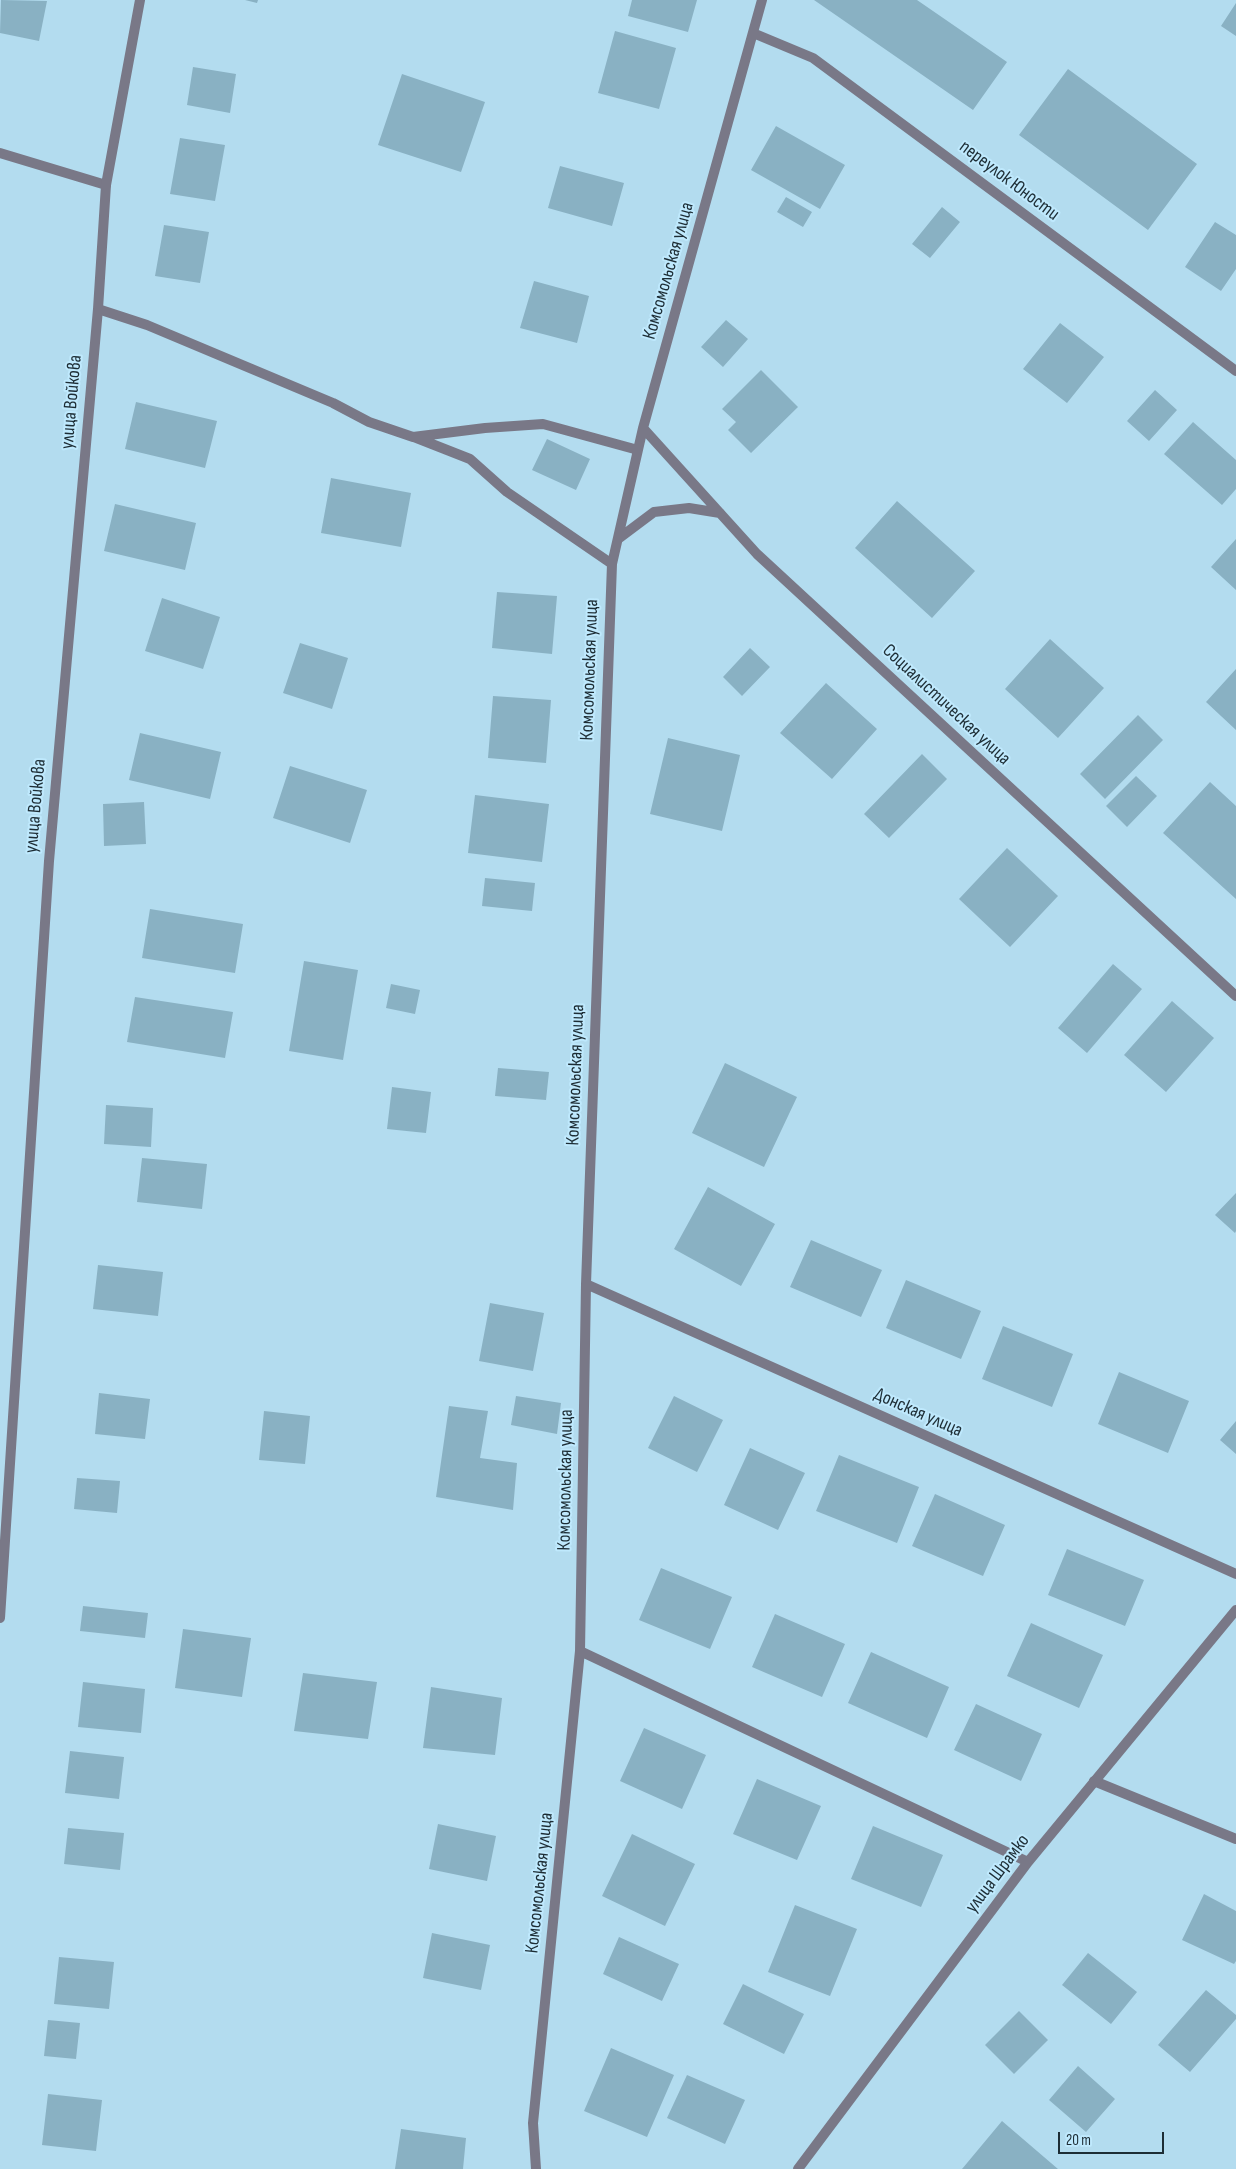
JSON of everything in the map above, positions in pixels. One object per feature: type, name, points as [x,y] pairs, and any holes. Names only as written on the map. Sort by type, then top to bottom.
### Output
[{"type":"street","name":"улица Войкова","points":[[0,1618],[49,861],[98,309],[106,184],[140,0]]},
{"type":"street","name":"Комсомольская улица","points":[[536,2169],[533,2123],[580,1651],[586,1284],[612,564],[643,428],[762,0]]},
{"type":"street","name":"переулок Юности","points":[[753,33],[813,58],[1236,371]]},
{"type":"street","points":[[0,153],[106,184]]},
{"type":"street","points":[[98,309],[147,325],[325,400],[369,422],[470,459],[507,492],[612,564]]},
{"type":"street","points":[[413,437],[485,428],[543,424],[638,450]]},
{"type":"street","name":"Социалистическая улица","points":[[643,428],[757,554],[1236,996]]},
{"type":"street","points":[[618,539],[654,512],[688,508],[720,513]]},
{"type":"street","name":"Донская улица","points":[[586,1284],[1236,1574]]},
{"type":"street","name":"улица Шрамко","points":[[798,2169],[1028,1862],[1235,1612]]},
{"type":"street","points":[[580,1651],[1028,1862]]},
{"type":"street","points":[[1094,1781],[1236,1839]]},
{"type":"building","points":[[1,0],[47,1],[39,41],[0,33]]},
{"type":"building","points":[[245,0],[258,0],[257,3]]},
{"type":"building","points":[[632,0],[697,0],[688,32],[628,16]]},
{"type":"building","points":[[814,0],[917,0],[1007,62],[973,110]]},
{"type":"building","points":[[1236,3],[1236,36],[1221,26]]},
{"type":"building","points":[[615,31],[676,48],[659,109],[598,93]]},
{"type":"building","points":[[193,67],[236,74],[230,113],[187,105]]},
{"type":"building","points":[[1068,69],[1197,164],[1148,230],[1019,135]]},
{"type":"building","points":[[402,74],[485,102],[461,172],[378,145]]},
{"type":"building","points":[[776,126],[845,165],[820,209],[751,170]]},
{"type":"building","points":[[180,138],[225,145],[215,201],[170,194]]},
{"type":"building","points":[[560,166],[624,183],[612,226],[548,208]]},
{"type":"building","points":[[786,197],[812,212],[803,227],[777,212]]},
{"type":"building","points":[[942,207],[960,222],[930,258],[912,244]]},
{"type":"building","points":[[1215,222],[1236,235],[1236,269],[1221,291],[1185,267]]},
{"type":"building","points":[[164,225],[209,232],[200,283],[155,276]]},
{"type":"building","points":[[534,281],[589,296],[577,343],[520,328]]},
{"type":"building","points":[[726,320],[748,339],[723,367],[701,347]]},
{"type":"building","points":[[1060,323],[1104,357],[1067,403],[1023,369]]},
{"type":"building","points":[[761,370],[798,407],[751,453],[728,430],[736,422],[722,409]]},
{"type":"building","points":[[1155,390],[1177,410],[1149,441],[1127,421]]},
{"type":"building","points":[[136,402],[217,421],[205,468],[125,449]]},
{"type":"building","points":[[1193,422],[1236,460],[1236,489],[1222,505],[1164,454]]},
{"type":"building","points":[[547,439],[590,459],[576,490],[532,470]]},
{"type":"building","points":[[331,478],[411,493],[401,547],[321,533]]},
{"type":"building","points":[[897,501],[975,571],[932,618],[855,548]]},
{"type":"building","points":[[115,504],[196,523],[185,570],[104,551]]},
{"type":"building","points":[[1236,539],[1236,590],[1211,567]]},
{"type":"building","points":[[497,592],[557,596],[552,654],[492,648]]},
{"type":"building","points":[[162,598],[220,617],[203,669],[145,651]]},
{"type":"building","points":[[1050,639],[1104,688],[1058,738],[1005,689]]},
{"type":"building","points":[[300,643],[348,658],[332,709],[283,693]]},
{"type":"building","points":[[750,648],[770,667],[742,696],[723,677]]},
{"type":"building","points":[[1236,669],[1236,730],[1206,702]]},
{"type":"building","points":[[826,683],[877,729],[832,779],[780,733]]},
{"type":"building","points":[[493,696],[551,700],[546,763],[488,758]]},
{"type":"building","points":[[1138,715],[1163,740],[1105,799],[1080,774]]},
{"type":"building","points":[[140,733],[221,752],[210,799],[129,780]]},
{"type":"building","points":[[668,738],[740,755],[722,831],[650,814]]},
{"type":"building","points":[[922,754],[947,779],[889,838],[864,814]]},
{"type":"building","points":[[290,766],[367,790],[350,843],[273,818]]},
{"type":"building","points":[[1136,776],[1157,796],[1127,827],[1106,806]]},
{"type":"building","points":[[1210,782],[1236,806],[1236,899],[1163,833]]},
{"type":"building","points":[[475,795],[549,804],[542,862],[468,853]]},
{"type":"building","points":[[144,802],[146,844],[104,846],[103,804]]},
{"type":"building","points":[[1007,848],[1058,896],[1010,947],[959,899]]},
{"type":"building","points":[[485,878],[535,883],[532,911],[482,906]]},
{"type":"building","points":[[150,909],[243,924],[235,973],[142,958]]},
{"type":"building","points":[[304,961],[358,970],[343,1060],[289,1051]]},
{"type":"building","points":[[1113,964],[1142,989],[1087,1053],[1058,1028]]},
{"type":"building","points":[[391,984],[420,990],[415,1014],[386,1008]]},
{"type":"building","points":[[135,997],[233,1012],[225,1058],[127,1042]]},
{"type":"building","points":[[1172,1001],[1214,1038],[1166,1092],[1124,1055]]},
{"type":"building","points":[[725,1063],[797,1097],[764,1167],[692,1133]]},
{"type":"building","points":[[498,1068],[549,1072],[546,1100],[495,1096]]},
{"type":"building","points":[[392,1087],[431,1092],[426,1133],[387,1129]]},
{"type":"building","points":[[106,1105],[153,1108],[151,1147],[104,1144]]},
{"type":"building","points":[[142,1158],[207,1164],[202,1209],[137,1202]]},
{"type":"building","points":[[708,1187],[775,1224],[741,1286],[674,1249]]},
{"type":"building","points":[[1236,1193],[1236,1231],[1235,1233],[1215,1215]]},
{"type":"building","points":[[811,1240],[882,1270],[861,1317],[790,1287]]},
{"type":"building","points":[[98,1265],[163,1272],[158,1316],[93,1309]]},
{"type":"building","points":[[906,1280],[981,1311],[961,1359],[886,1328]]},
{"type":"building","points":[[490,1303],[544,1313],[533,1371],[479,1361]]},
{"type":"building","points":[[1003,1326],[1073,1354],[1052,1407],[982,1379]]},
{"type":"building","points":[[1119,1372],[1189,1401],[1168,1453],[1098,1424]]},
{"type":"building","points":[[99,1393],[150,1399],[145,1439],[95,1434]]},
{"type":"building","points":[[516,1396],[561,1403],[557,1434],[511,1425]]},
{"type":"building","points":[[674,1396],[723,1420],[697,1472],[648,1448]]},
{"type":"building","points":[[449,1406],[488,1411],[480,1458],[517,1463],[513,1510],[436,1497]]},
{"type":"building","points":[[264,1411],[310,1416],[305,1464],[259,1460]]},
{"type":"building","points":[[1236,1421],[1236,1454],[1220,1440]]},
{"type":"building","points":[[750,1448],[805,1473],[778,1530],[724,1505]]},
{"type":"building","points":[[839,1455],[919,1487],[897,1543],[816,1511]]},
{"type":"building","points":[[77,1478],[120,1481],[117,1513],[74,1509]]},
{"type":"building","points":[[935,1494],[1005,1525],[983,1576],[912,1546]]},
{"type":"building","points":[[1067,1549],[1144,1580],[1125,1626],[1048,1595]]},
{"type":"building","points":[[661,1568],[732,1597],[710,1649],[639,1620]]},
{"type":"building","points":[[83,1606],[148,1613],[145,1638],[80,1631]]},
{"type":"building","points":[[775,1614],[845,1644],[822,1697],[752,1667]]},
{"type":"building","points":[[1031,1623],[1103,1655],[1079,1708],[1007,1676]]},
{"type":"building","points":[[183,1629],[251,1638],[242,1697],[175,1688]]},
{"type":"building","points":[[871,1652],[949,1687],[927,1738],[848,1703]]},
{"type":"building","points":[[303,1673],[377,1682],[368,1739],[294,1731]]},
{"type":"building","points":[[83,1682],[145,1689],[141,1733],[78,1727]]},
{"type":"building","points":[[431,1687],[502,1698],[495,1755],[423,1748]]},
{"type":"building","points":[[976,1704],[1042,1734],[1021,1781],[954,1750]]},
{"type":"building","points":[[644,1728],[706,1755],[682,1809],[620,1781]]},
{"type":"building","points":[[70,1751],[124,1757],[119,1799],[65,1793]]},
{"type":"building","points":[[757,1779],[821,1806],[797,1860],[733,1834]]},
{"type":"building","points":[[438,1824],[496,1836],[487,1881],[429,1869]]},
{"type":"building","points":[[873,1826],[943,1855],[921,1907],[851,1879]]},
{"type":"building","points":[[68,1828],[124,1833],[120,1870],[64,1864]]},
{"type":"building","points":[[632,1834],[695,1864],[665,1926],[602,1896]]},
{"type":"building","points":[[1204,1894],[1236,1911],[1236,1961],[1234,1964],[1182,1940]]},
{"type":"building","points":[[795,1905],[857,1929],[830,1996],[768,1972]]},
{"type":"building","points":[[432,1933],[490,1945],[481,1990],[423,1978]]},
{"type":"building","points":[[619,1937],[679,1964],[662,2001],[603,1974]]},
{"type":"building","points":[[1088,1953],[1137,1992],[1111,2024],[1062,1985]]},
{"type":"building","points":[[59,1957],[114,1962],[109,2009],[54,2004]]},
{"type":"building","points":[[743,1984],[804,2014],[784,2054],[723,2024]]},
{"type":"building","points":[[1206,1990],[1236,2015],[1236,2019],[1190,2072],[1158,2045]]},
{"type":"building","points":[[1019,2011],[1048,2040],[1014,2074],[985,2045]]},
{"type":"building","points":[[48,2020],[80,2023],[76,2059],[44,2056]]},
{"type":"building","points":[[611,2048],[674,2075],[647,2137],[584,2111]]},
{"type":"building","points":[[1078,2066],[1115,2099],[1086,2132],[1049,2100]]},
{"type":"building","points":[[687,2075],[745,2100],[725,2144],[667,2118]]},
{"type":"building","points":[[48,2094],[102,2100],[96,2151],[42,2145]]},
{"type":"building","points":[[1002,2121],[1058,2169],[962,2169]]},
{"type":"building","points":[[401,2129],[466,2138],[463,2169],[395,2169]]}]
